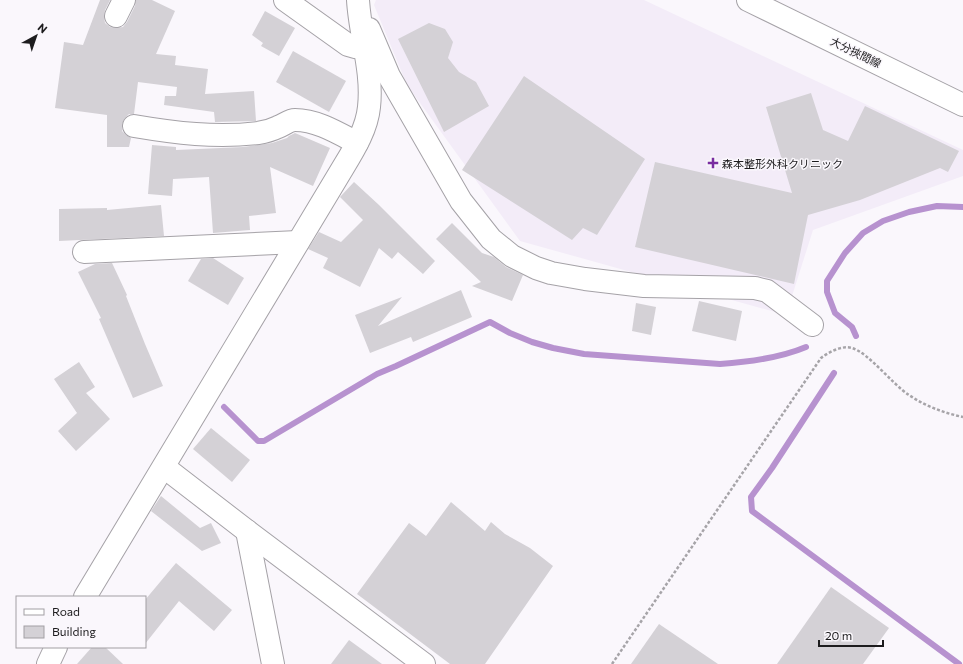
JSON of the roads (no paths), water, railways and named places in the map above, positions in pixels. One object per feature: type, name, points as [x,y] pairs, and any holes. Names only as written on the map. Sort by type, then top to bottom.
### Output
[{"type":"street","points":[[285,0],[348,45],[364,48]]},
{"type":"street","points":[[87,596],[357,143],[365,124],[369,108],[369,84],[358,0]]},
{"type":"street","points":[[358,0],[389,76],[461,201],[491,239],[512,256],[551,273],[599,281],[644,286],[755,288],[767,291],[812,325]]},
{"type":"street","name":"大分挾間線","points":[[748,0],[963,104]]},
{"type":"street","points":[[134,126],[194,134],[245,134],[266,132],[296,120],[326,127],[357,143]]},
{"type":"street","points":[[84,252],[298,242]]},
{"type":"street","points":[[164,467],[424,664]]},
{"type":"street","points":[[247,531],[273,664]]},
{"type":"street","points":[[48,664],[56,648]]},
{"type":"waterway","points":[[856,336],[852,327],[835,313],[827,292],[827,281],[845,253],[863,233],[883,221],[909,212],[937,206],[963,207]]},
{"type":"waterway","points":[[224,407],[258,441],[264,441],[377,374],[490,322],[510,333],[532,342],[584,354],[720,364],[764,359],[786,354],[806,347]]},
{"type":"waterway","points":[[834,373],[772,468],[751,497],[752,511],[959,664]]},
{"type":"place","name":"森本整形外科クリニック","points":[[713,163]]}]
